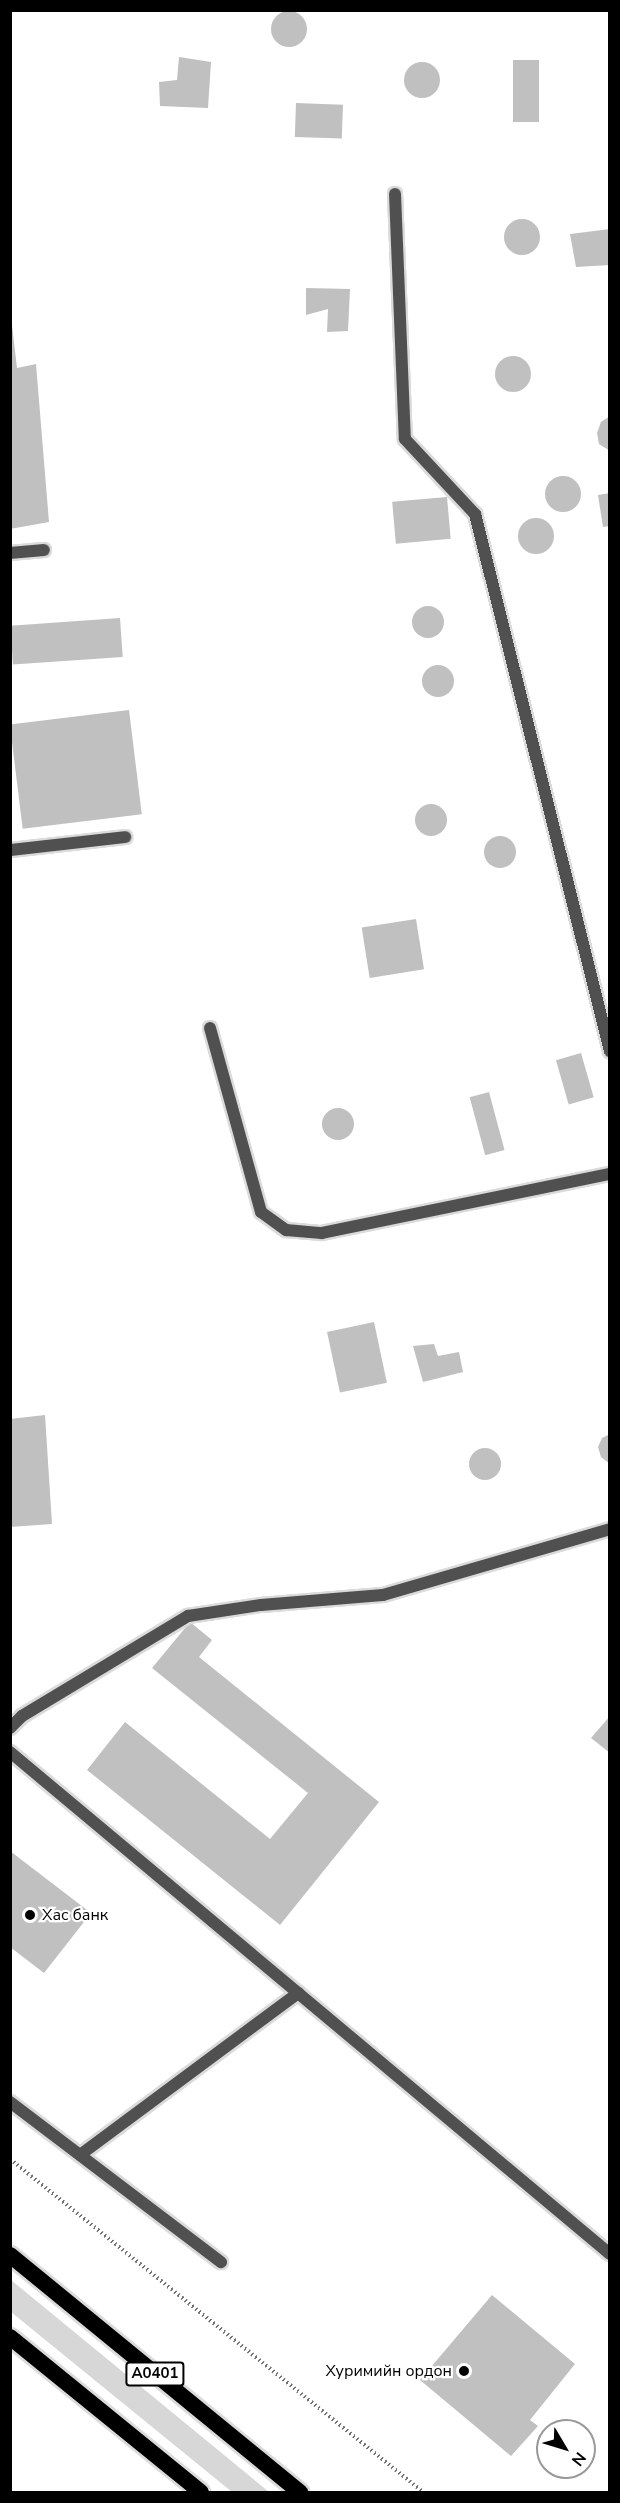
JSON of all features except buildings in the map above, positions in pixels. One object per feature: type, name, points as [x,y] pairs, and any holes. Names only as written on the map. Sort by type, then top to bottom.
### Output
[{"type":"highway","name":"A0401","points":[[10,2255],[300,2493]]},
{"type":"highway","points":[[10,2337],[201,2493]]},
{"type":"lane","points":[[395,194],[405,439],[475,514],[609,1051]]},
{"type":"lane","points":[[10,553],[44,550]]},
{"type":"lane","points":[[10,850],[125,837]]},
{"type":"lane","points":[[210,1028],[261,1212],[286,1230],[322,1233],[609,1174]]},
{"type":"lane","points":[[10,1728],[22,1716],[188,1616],[261,1605],[383,1595],[609,1529]]},
{"type":"lane","points":[[10,1752],[609,2253]]},
{"type":"lane","points":[[80,2155],[298,1993]]},
{"type":"lane","points":[[10,2102],[221,2262]]},
{"type":"path","points":[[10,2159],[423,2493]]},
{"type":"shaded area","points":[[11,2280],[269,2492],[232,2492],[11,2312]]},
{"type":"place","name":"Хас банк","points":[[30,1915]]},
{"type":"place","name":"Хуримийн ордон","points":[[464,2371]]}]
